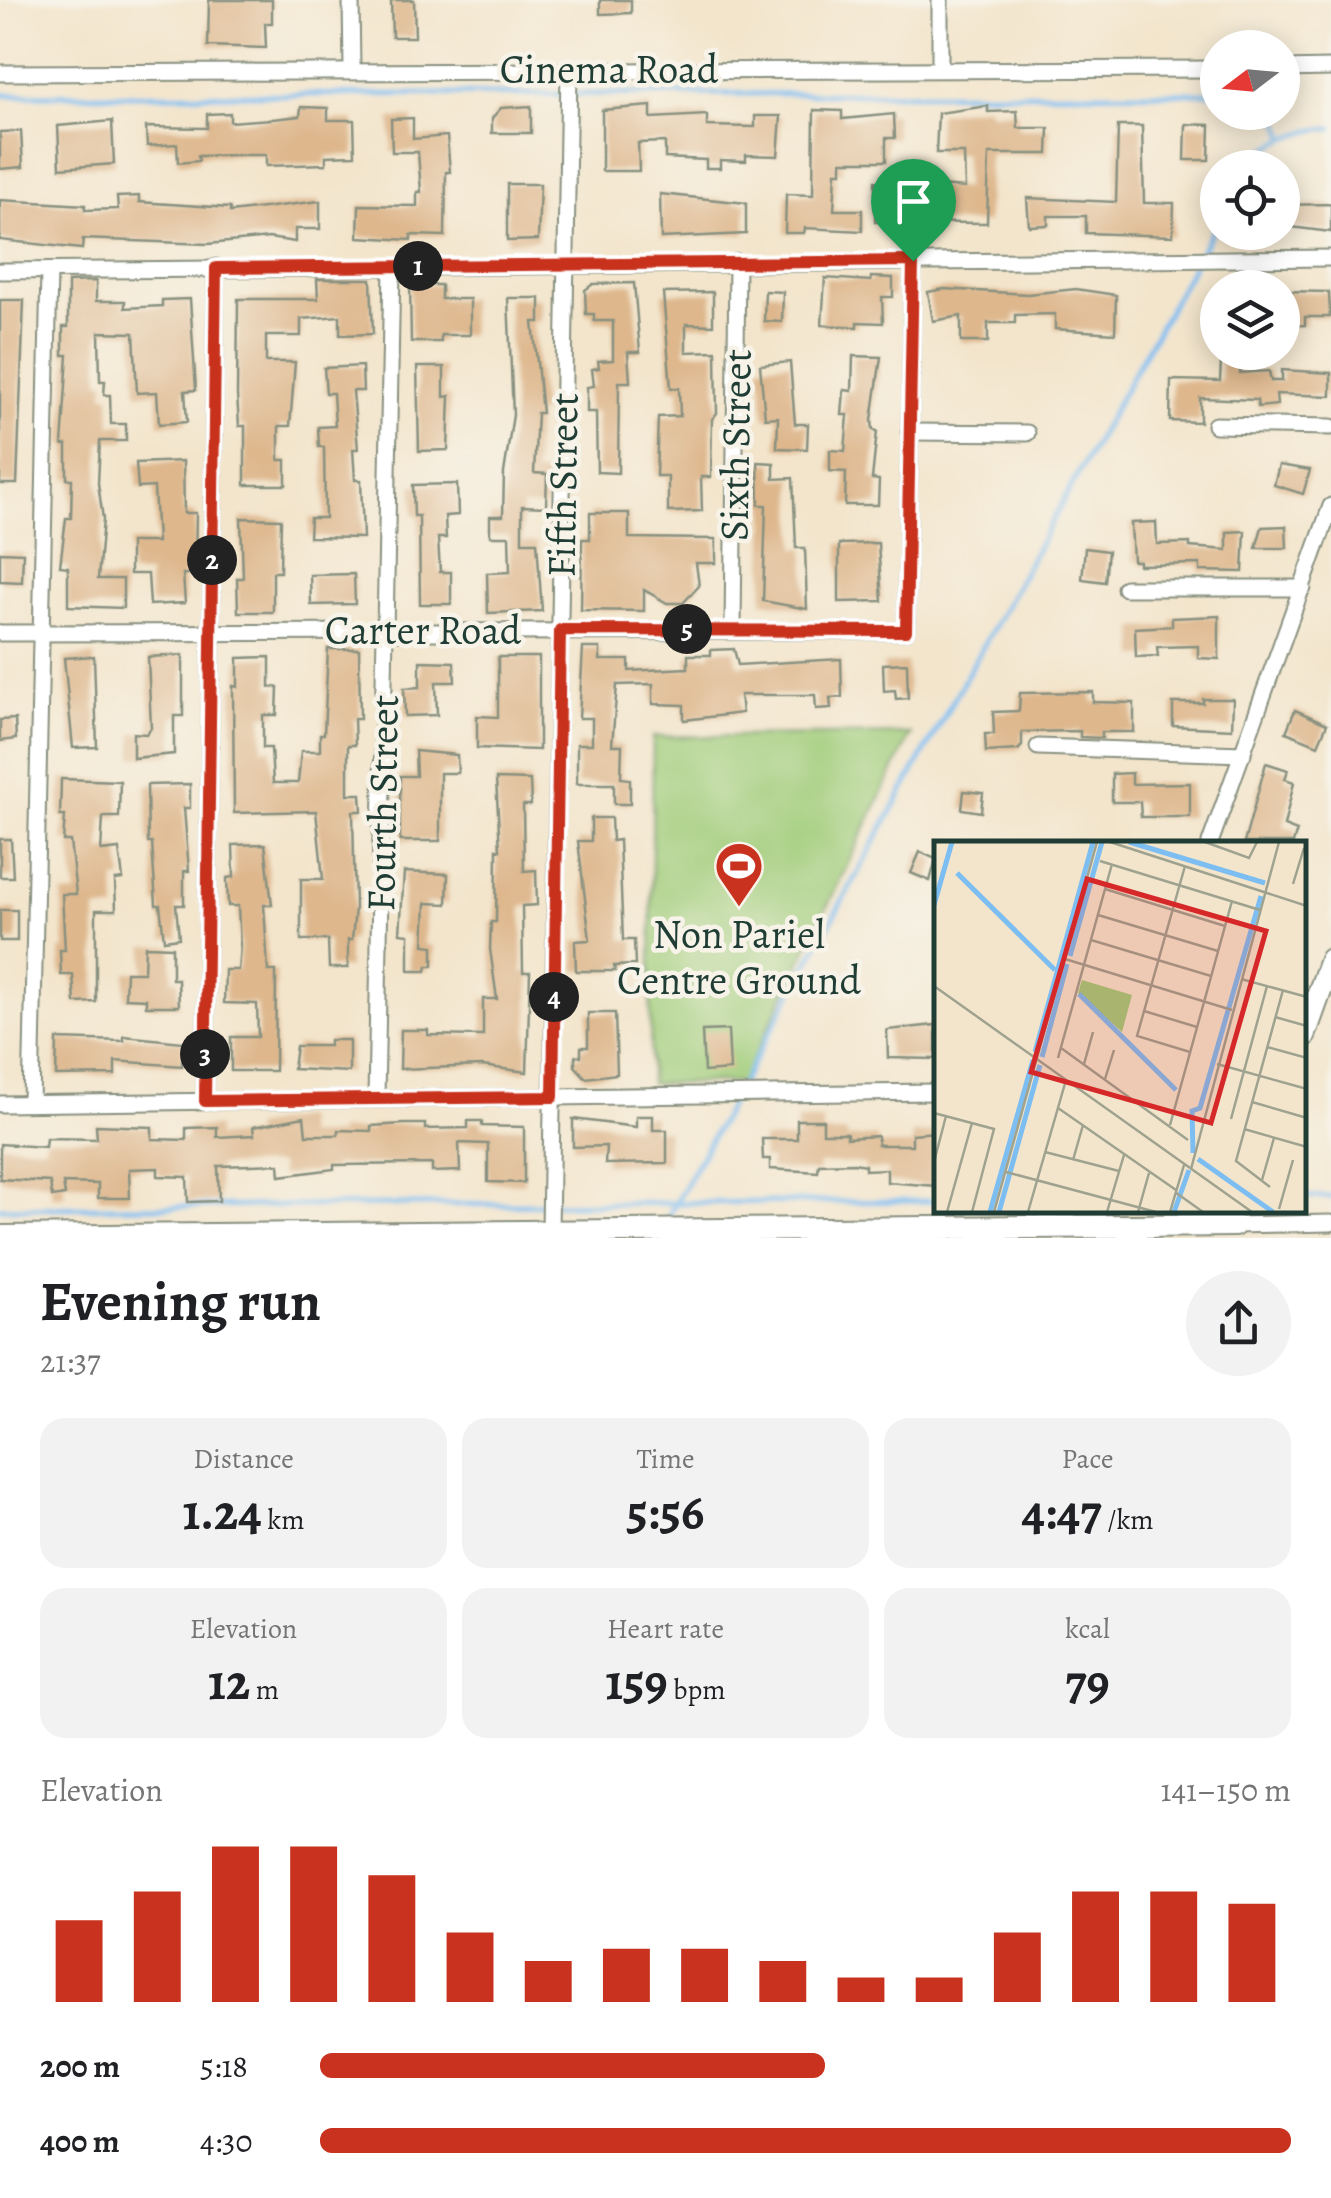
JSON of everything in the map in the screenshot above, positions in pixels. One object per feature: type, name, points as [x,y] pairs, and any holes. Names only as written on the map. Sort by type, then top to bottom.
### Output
[{"type":"street","points":[[351,0],[352,69]]},
{"type":"street","points":[[940,0],[940,69]]},
{"type":"street","points":[[1300,69],[1331,68]]},
{"type":"street","name":"Cinema Road","points":[[0,73],[1200,69]]},
{"type":"street","name":"Fifth Street","points":[[550,1216],[569,70]]},
{"type":"street","points":[[0,271],[1331,258]]},
{"type":"street","points":[[913,261],[909,432],[1027,433]]},
{"type":"street","name":"Sixth Street","points":[[733,629],[737,262]]},
{"type":"street","name":"Fourth Street","points":[[376,1099],[392,267]]},
{"type":"street","points":[[205,1101],[216,268]]},
{"type":"street","points":[[31,1103],[48,271]]},
{"type":"street","points":[[1215,424],[1331,427]]},
{"type":"street","name":"Carter Road","points":[[0,633],[906,631],[909,432]]},
{"type":"street","points":[[1211,841],[1331,506]]},
{"type":"street","points":[[1124,588],[1303,588]]},
{"type":"street","points":[[1038,747],[1243,754]]},
{"type":"street","points":[[1306,1033],[1323,1003],[1331,960]]},
{"type":"street","points":[[0,1104],[934,1092]]},
{"type":"street","points":[[0,1237],[550,1216],[1331,1224]]},
{"type":"green space","name":"Non Pariel Centre Ground","points":[[911,734],[742,1082],[650,1084],[653,737]]},
{"type":"building","points":[[209,0],[272,0],[272,23],[265,23],[266,48],[208,46]]},
{"type":"building","points":[[391,0],[414,0],[415,37],[392,37]]},
{"type":"building","points":[[600,0],[631,0],[631,13],[600,14]]},
{"type":"building","points":[[531,106],[531,133],[492,133],[492,118],[501,108]]},
{"type":"building","points":[[651,106],[651,118],[707,115],[707,126],[755,127],[755,116],[781,116],[778,156],[746,155],[746,161],[720,160],[720,168],[706,168],[706,160],[665,158],[665,142],[638,143],[639,171],[602,171],[602,110]]},
{"type":"building","points":[[988,106],[988,112],[1017,111],[1018,128],[1049,128],[1048,154],[989,154],[987,223],[875,222],[875,181],[965,188],[964,153],[936,153],[938,113]]},
{"type":"building","points":[[301,107],[328,108],[328,120],[354,120],[355,155],[326,156],[326,164],[266,166],[266,155],[198,156],[199,161],[178,163],[177,144],[147,146],[146,127],[207,128],[207,114],[230,113],[230,122],[300,116]]},
{"type":"building","points":[[814,110],[842,111],[842,119],[894,114],[895,138],[886,138],[886,161],[842,161],[842,172],[836,172],[834,210],[862,210],[862,231],[805,228],[804,233],[785,233],[786,194],[813,195]]},
{"type":"building","points":[[413,118],[413,139],[447,136],[450,172],[446,172],[445,236],[411,235],[411,240],[358,237],[359,205],[417,206],[417,192],[421,192],[418,152],[392,152],[391,119]]},
{"type":"building","points":[[112,121],[114,164],[60,168],[58,126]]},
{"type":"building","points":[[1186,124],[1210,130],[1209,150],[1200,150],[1200,160],[1185,160]]},
{"type":"building","points":[[1118,126],[1142,126],[1144,203],[1174,203],[1173,236],[1086,233],[1086,216],[1048,216],[1048,225],[1029,226],[1027,198],[1116,202]]},
{"type":"building","points":[[21,131],[23,167],[0,169],[0,132]]},
{"type":"building","points":[[507,184],[540,184],[538,240],[507,241]]},
{"type":"building","points":[[660,194],[746,203],[746,234],[661,238]]},
{"type":"building","points":[[139,196],[139,202],[230,208],[230,212],[320,201],[320,229],[295,229],[295,242],[269,238],[208,244],[83,239],[82,249],[0,240],[0,200],[85,205],[85,210],[118,209],[117,197]]},
{"type":"building","points":[[1331,204],[1331,232],[1300,228],[1300,205]]},
{"type":"building","points":[[871,277],[893,278],[893,297],[882,297],[883,323],[857,322],[857,327],[822,325],[825,278],[871,281]]},
{"type":"building","points":[[317,279],[371,279],[373,334],[340,335],[340,316],[301,319],[301,336],[266,336],[266,362],[295,362],[290,426],[279,426],[279,460],[286,460],[286,485],[245,485],[245,426],[239,426],[237,395],[238,299],[318,299]]},
{"type":"building","points":[[96,281],[96,301],[125,301],[125,308],[162,306],[162,300],[190,299],[196,390],[185,391],[187,422],[159,424],[157,392],[137,393],[134,333],[99,332],[100,381],[105,381],[104,395],[110,395],[111,424],[126,424],[126,441],[100,441],[98,483],[103,519],[98,579],[123,579],[123,608],[68,606],[68,567],[60,566],[66,518],[71,518],[72,479],[67,479],[67,445],[62,445],[68,355],[63,355],[63,327],[68,327],[68,282]]},
{"type":"building","points":[[634,283],[640,352],[628,352],[630,382],[619,382],[618,473],[597,472],[596,412],[587,412],[587,387],[594,386],[592,369],[599,368],[598,361],[613,360],[613,321],[594,321],[594,314],[586,314],[585,290],[593,284]]},
{"type":"building","points":[[410,285],[441,285],[441,299],[470,299],[470,335],[441,335],[441,342],[411,342]]},
{"type":"building","points":[[944,289],[1028,294],[1076,289],[1116,295],[1115,333],[1055,329],[1055,314],[1015,315],[1015,323],[988,323],[988,342],[961,342],[961,316],[933,321],[928,292]]},
{"type":"building","points":[[765,291],[783,292],[782,322],[764,321]]},
{"type":"building","points":[[1300,291],[1329,292],[1330,317],[1305,317],[1305,325],[1300,325]]},
{"type":"building","points":[[713,292],[713,325],[686,324],[686,352],[716,351],[717,413],[712,419],[711,477],[701,477],[702,511],[668,512],[668,476],[656,476],[658,417],[680,416],[679,388],[671,388],[663,293]]},
{"type":"building","points":[[508,298],[540,298],[540,322],[533,322],[542,413],[537,413],[534,473],[547,474],[546,507],[522,506],[522,542],[537,542],[542,611],[488,613],[487,573],[510,572],[509,536],[490,536],[490,516],[503,516],[504,473],[513,415]]},
{"type":"building","points":[[0,300],[24,300],[17,484],[0,484]]},
{"type":"building","points":[[853,356],[881,357],[872,420],[873,430],[877,431],[872,479],[879,480],[878,505],[845,505],[846,472],[830,471],[830,450],[845,451],[848,415],[842,415],[844,390],[852,391]]},
{"type":"building","points":[[790,362],[795,424],[808,424],[807,449],[777,448],[778,417],[765,418],[760,365]]},
{"type":"building","points":[[362,366],[363,391],[353,391],[358,449],[353,449],[355,480],[361,480],[363,538],[309,537],[310,518],[325,518],[324,447],[319,447],[318,427],[335,426],[333,393],[326,393],[324,368]]},
{"type":"building","points":[[417,367],[444,367],[444,397],[450,396],[448,450],[419,451]]},
{"type":"building","points":[[1221,370],[1269,371],[1271,381],[1282,381],[1282,370],[1331,373],[1331,396],[1276,394],[1277,405],[1258,407],[1257,400],[1200,398],[1200,422],[1170,421],[1171,380],[1220,381]]},
{"type":"building","points":[[183,461],[184,513],[196,513],[195,574],[183,574],[185,603],[150,605],[148,574],[130,574],[130,542],[157,542],[154,487],[138,488],[136,463]]},
{"type":"building","points":[[758,462],[774,463],[774,479],[793,478],[796,548],[805,548],[807,609],[763,601],[766,505],[759,505]]},
{"type":"building","points":[[1279,465],[1310,470],[1303,494],[1274,485]]},
{"type":"building","points":[[457,484],[458,515],[445,516],[446,538],[438,538],[440,572],[451,572],[451,604],[420,604],[419,516],[414,516],[413,485]]},
{"type":"building","points":[[590,513],[629,513],[629,538],[716,539],[716,563],[696,563],[699,586],[683,603],[667,603],[644,590],[644,611],[581,610],[582,539],[590,539]]},
{"type":"building","points":[[241,518],[281,519],[280,572],[273,572],[273,612],[238,612],[237,578],[243,578]]},
{"type":"building","points":[[1156,522],[1157,544],[1190,543],[1190,547],[1227,550],[1227,532],[1245,531],[1243,572],[1200,571],[1200,564],[1139,565],[1139,561],[1133,561],[1131,523]]},
{"type":"building","points":[[1286,526],[1287,548],[1256,548],[1262,527]]},
{"type":"building","points":[[878,543],[882,601],[839,602],[839,544]]},
{"type":"building","points":[[1085,548],[1108,551],[1105,582],[1082,579]]},
{"type":"building","points":[[0,552],[23,553],[22,582],[0,581]]},
{"type":"building","points":[[354,574],[355,604],[311,605],[310,575]]},
{"type":"building","points":[[1219,616],[1219,659],[1198,658],[1198,646],[1157,647],[1158,656],[1136,657],[1135,628],[1172,626],[1172,618]]},
{"type":"building","points":[[583,648],[600,648],[600,660],[629,660],[629,671],[688,668],[688,655],[711,655],[711,650],[734,649],[738,665],[841,659],[842,697],[830,698],[831,708],[816,709],[815,695],[740,695],[742,713],[684,720],[684,705],[653,704],[653,684],[617,685],[612,745],[622,745],[621,778],[630,779],[630,804],[614,804],[614,784],[577,784],[577,744],[592,744],[592,718],[579,718]]},
{"type":"building","points":[[328,649],[359,649],[360,719],[354,719],[355,745],[348,745],[348,794],[361,794],[362,811],[353,811],[355,908],[352,940],[348,940],[348,968],[329,968],[328,940],[301,940],[301,879],[323,879],[316,811],[234,813],[233,686],[238,687],[238,658],[270,657],[270,687],[278,687],[277,715],[263,715],[263,748],[271,748],[273,783],[298,783],[301,751],[320,751],[320,734],[324,734]]},
{"type":"building","points":[[183,655],[183,716],[174,716],[174,754],[133,758],[133,733],[146,734],[151,728],[148,657]]},
{"type":"building","points":[[94,656],[97,747],[73,748],[64,658]]},
{"type":"building","points":[[498,657],[539,657],[539,750],[477,748],[477,716],[498,717]]},
{"type":"building","points":[[420,661],[454,662],[455,682],[436,682],[437,715],[405,716],[404,688],[420,687]]},
{"type":"building","points":[[907,663],[908,698],[896,699],[895,690],[884,691],[883,664]]},
{"type":"building","points":[[1093,692],[1093,702],[1134,703],[1134,732],[1102,732],[1102,738],[1080,737],[1080,731],[1022,732],[1022,746],[1018,750],[986,752],[985,734],[994,734],[993,712],[1019,711],[1020,693]]},
{"type":"building","points":[[1203,699],[1233,699],[1232,729],[1173,726],[1173,703],[1203,703]]},
{"type":"building","points":[[1295,710],[1327,724],[1318,745],[1286,732]]},
{"type":"building","points":[[15,719],[16,739],[0,741],[0,720]]},
{"type":"building","points":[[415,751],[457,755],[458,773],[440,773],[440,841],[400,841],[400,776],[416,776]]},
{"type":"building","points":[[1266,763],[1288,770],[1285,779],[1294,782],[1284,826],[1297,831],[1294,841],[1245,841]]},
{"type":"building","points":[[1132,773],[1132,784],[1190,783],[1190,817],[1141,817],[1140,802],[1112,802],[1112,774]]},
{"type":"building","points":[[61,779],[120,781],[119,817],[103,817],[101,851],[119,849],[123,879],[115,880],[116,910],[96,910],[96,1002],[75,1003],[73,975],[61,975],[60,950],[65,950],[62,894],[76,894],[70,841],[63,841]]},
{"type":"building","points":[[496,779],[530,780],[531,805],[523,805],[524,871],[536,870],[537,905],[522,906],[523,972],[530,972],[527,1072],[482,1066],[400,1069],[401,1030],[428,1030],[428,1035],[483,1036],[483,999],[497,999],[490,949],[491,922],[496,922],[497,849],[500,850]]},
{"type":"building","points":[[190,784],[190,808],[184,808],[189,871],[184,871],[184,905],[176,905],[179,938],[164,940],[160,905],[156,905],[152,843],[148,843],[147,785]]},
{"type":"building","points":[[964,791],[983,793],[981,812],[962,809]]},
{"type":"building","points":[[591,818],[611,818],[612,841],[619,840],[623,940],[634,940],[635,965],[614,966],[615,971],[576,971],[575,941],[590,940],[578,841],[591,841]]},
{"type":"building","points":[[0,839],[11,839],[13,877],[0,877]]},
{"type":"building","points":[[265,844],[272,905],[264,905],[268,971],[276,971],[275,1071],[231,1071],[231,1037],[258,1037],[257,1004],[224,1003],[225,970],[238,970],[240,947],[238,906],[228,906],[227,878],[234,877],[233,845]]},
{"type":"building","points":[[920,852],[934,858],[930,881],[911,873]]},
{"type":"building","points":[[404,872],[448,874],[447,904],[426,903],[424,945],[433,946],[433,966],[427,966],[426,971],[409,971],[409,934],[400,933]]},
{"type":"building","points":[[0,910],[17,910],[17,941],[0,941]]},
{"type":"building","points":[[145,946],[172,947],[172,979],[178,979],[179,1006],[146,1006],[146,999],[125,998],[126,972],[144,972]]},
{"type":"building","points":[[588,1013],[615,1013],[617,1074],[586,1078],[575,1066],[575,1056],[581,1056],[581,1047],[588,1047]]},
{"type":"building","points":[[934,1025],[934,1059],[888,1058],[887,1030]]},
{"type":"building","points":[[728,1030],[730,1070],[704,1072],[702,1031]]},
{"type":"building","points":[[124,1036],[183,1042],[182,1066],[115,1061],[115,1075],[56,1076],[57,1039],[124,1041]]},
{"type":"building","points":[[329,1040],[349,1040],[349,1072],[293,1069],[296,1046],[329,1046]]},
{"type":"building","points":[[636,1116],[653,1116],[653,1130],[667,1130],[667,1163],[605,1164],[606,1146],[573,1147],[573,1119],[636,1127]]},
{"type":"building","points":[[304,1117],[306,1135],[338,1135],[338,1130],[371,1131],[371,1126],[404,1124],[425,1124],[425,1129],[468,1128],[468,1121],[482,1121],[482,1126],[524,1127],[524,1183],[488,1182],[488,1144],[459,1143],[460,1171],[432,1172],[432,1164],[334,1165],[334,1169],[280,1176],[279,1164],[218,1166],[219,1201],[188,1202],[187,1177],[158,1176],[158,1168],[129,1169],[130,1198],[98,1198],[98,1184],[63,1183],[65,1195],[52,1197],[50,1182],[0,1179],[0,1144],[45,1147],[46,1138],[97,1139],[96,1125],[152,1127],[152,1139],[186,1140],[186,1128],[217,1127],[217,1137],[254,1135],[253,1127]]},
{"type":"building","points":[[797,1120],[823,1120],[823,1133],[847,1133],[847,1138],[877,1136],[878,1145],[912,1145],[912,1134],[934,1132],[934,1186],[887,1182],[887,1169],[865,1170],[865,1165],[854,1163],[819,1164],[818,1172],[770,1169],[770,1159],[763,1159],[762,1139],[797,1139]]},
{"type":"waterway","points":[[0,95],[1200,93]]},
{"type":"waterway","points":[[1267,150],[1284,139],[1331,128]]},
{"type":"waterway","points":[[1283,130],[1285,138]]},
{"type":"waterway","points":[[1199,255],[1202,250]]},
{"type":"waterway","points":[[665,1222],[1194,264]]},
{"type":"waterway","points":[[1306,1197],[1331,1197]]},
{"type":"waterway","points":[[0,1208],[934,1201]]},
{"type":"place","name":"Non Pariel Centre Ground","points":[[739,908]]},
{"type":"route","points":[[913,261],[906,631],[560,630],[553,1097],[205,1101],[216,268],[913,261]]}]
